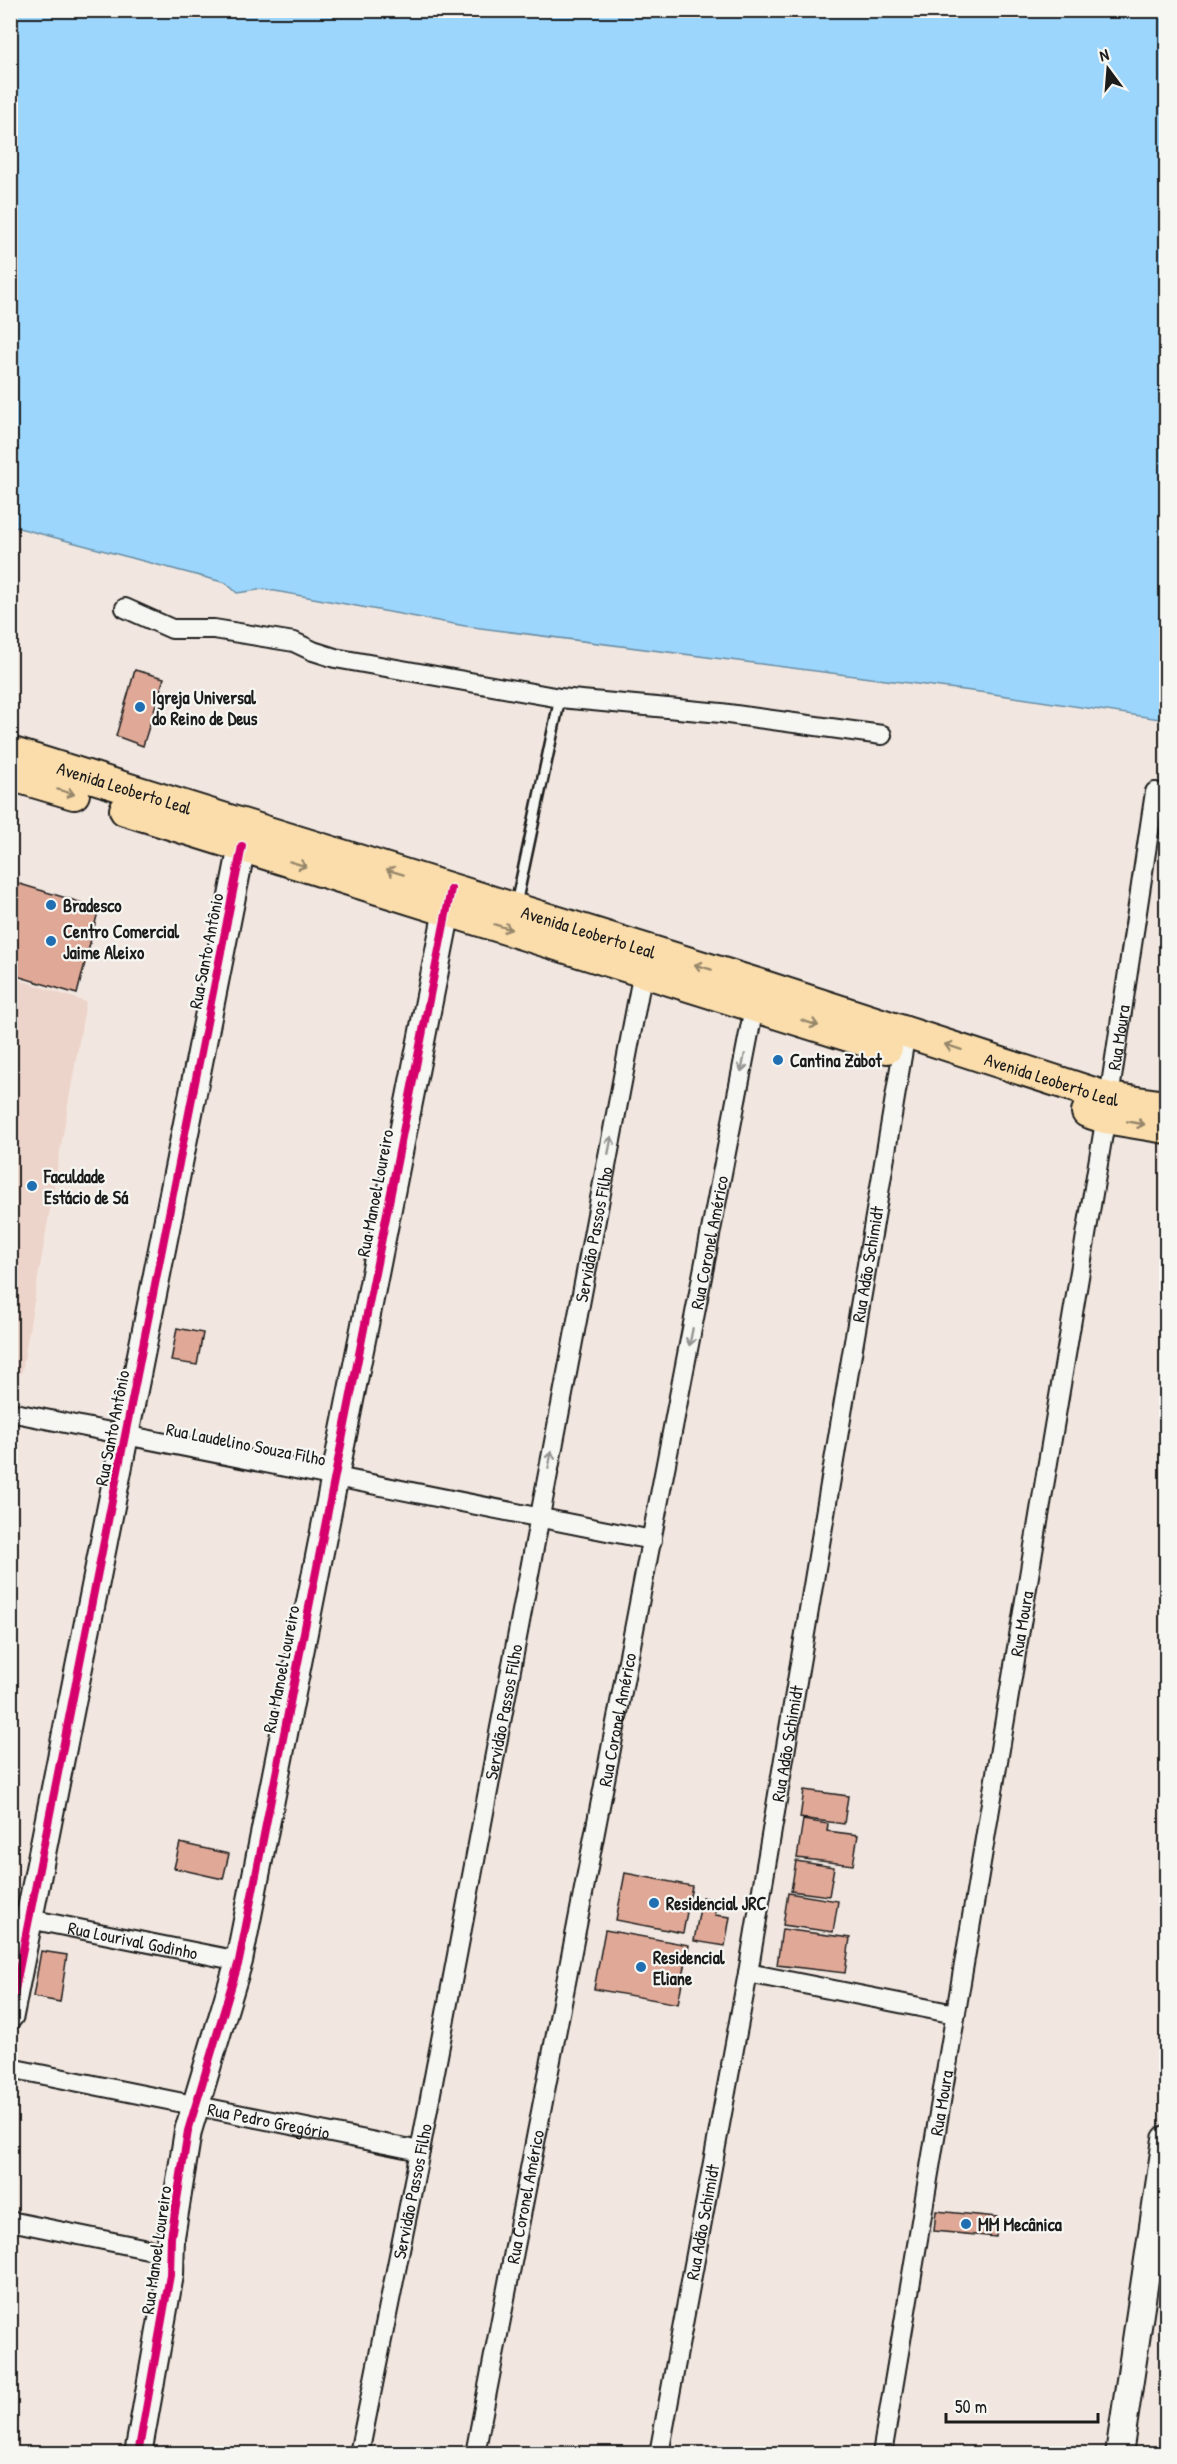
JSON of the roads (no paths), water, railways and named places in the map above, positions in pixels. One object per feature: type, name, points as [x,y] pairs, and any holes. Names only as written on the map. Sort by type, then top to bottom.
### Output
[{"type":"main road","name":"Avenida Leoberto Leal","points":[[10,752],[449,900],[643,971],[756,995]]},
{"type":"main road","name":"Avenida Leoberto Leal","points":[[10,775],[242,846],[449,900],[515,909],[756,995],[1167,1128]]},
{"type":"main road","name":"Avenida Leoberto Leal","points":[[1107,1108],[1167,1106]]},
{"type":"street","points":[[125,608],[171,628],[214,629],[294,642],[335,658],[560,698],[721,713],[882,735]]},
{"type":"street","name":"Rua Moura","points":[[882,2454],[1107,1108],[1155,792]]},
{"type":"street","name":"Rua Santo Antônio","points":[[10,2015],[242,846]]},
{"type":"street","name":"Rua Manoel Loureiro","points":[[138,2454],[170,2275],[171,2237],[189,2131],[239,1961],[449,900]]},
{"type":"street","name":"Servidão Passos Filho","points":[[359,2454],[420,2151],[643,971]]},
{"type":"street","name":"Rua Coronel Américo","points":[[475,2454],[756,995]]},
{"type":"street","name":"Rua Adão Schimidt","points":[[659,2454],[748,1973],[904,1042]]},
{"type":"street","name":"Rua Laudelino Souza Filho","points":[[10,1412],[652,1540]]},
{"type":"street","name":"Rua Lourival Godinho","points":[[29,1919],[239,1961]]},
{"type":"street","points":[[748,1973],[955,2014]]},
{"type":"street","name":"Rua Pedro Gregório","points":[[10,2068],[420,2151]]},
{"type":"street","points":[[1119,2454],[1167,2139]]},
{"type":"street","points":[[10,2221],[172,2254]]},
{"type":"lane","points":[[515,909],[560,698]]},
{"type":"water","points":[[10,11],[1166,11],[1166,720],[987,693],[465,626],[264,589],[237,593],[226,583],[11,526]]},
{"type":"place","name":"Igreja Universal do Reino de Deus","points":[[140,707]]},
{"type":"place","name":"Bradesco","points":[[51,905]]},
{"type":"place","name":"Centro Comercial Jaime Aleixo","points":[[51,941]]},
{"type":"place","name":"Cantina Zabot","points":[[778,1060]]},
{"type":"place","name":"Faculdade Estácio de Sá","points":[[32,1186]]},
{"type":"place","name":"Residencial JRC","points":[[654,1903]]},
{"type":"place","name":"Residencial Eliane","points":[[641,1967]]},
{"type":"place","name":"MM Mecânica","points":[[966,2224]]}]
